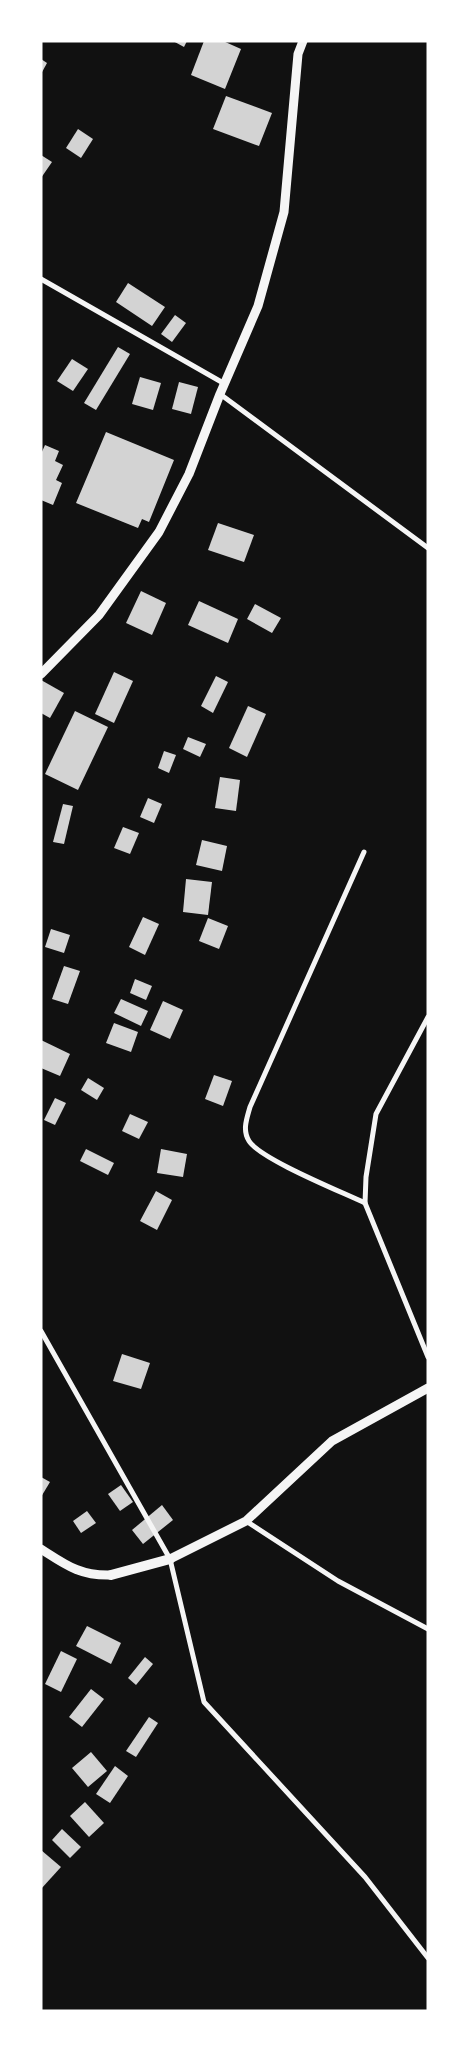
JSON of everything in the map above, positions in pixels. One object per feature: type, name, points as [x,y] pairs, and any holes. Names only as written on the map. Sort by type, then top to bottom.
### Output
[{"type":"main road","points":[[111,1575],[170,1559]]},
{"type":"street","points":[[41,674],[99,615],[159,532],[189,474],[220,394],[258,306],[284,212],[298,54],[303,41]]},
{"type":"street","points":[[41,279],[225,384]]},
{"type":"street","points":[[220,394],[428,548]]},
{"type":"street","points":[[364,852],[250,1107],[244,1127],[249,1141],[263,1154],[365,1203]]},
{"type":"street","points":[[428,1016],[416,1035],[376,1114],[366,1177],[365,1203],[428,1357]]},
{"type":"street","points":[[41,1331],[170,1559],[204,1702],[365,1877],[428,1958]]},
{"type":"street","points":[[170,1559],[246,1521],[332,1441],[428,1388]]},
{"type":"street","points":[[246,1521],[338,1581],[428,1629]]},
{"type":"street","points":[[41,1549],[74,1570],[94,1576],[111,1575]]},
{"type":"building","points":[[173,41],[187,41],[184,47]]},
{"type":"building","points":[[204,41],[223,41],[241,49],[225,89],[191,75]]},
{"type":"building","points":[[41,59],[47,63],[41,74]]},
{"type":"building","points":[[226,96],[272,113],[259,146],[213,129]]},
{"type":"building","points":[[78,129],[93,139],[81,158],[66,148]]},
{"type":"building","points":[[41,155],[52,162],[41,178]]},
{"type":"building","points":[[128,283],[165,307],[152,326],[116,302]]},
{"type":"building","points":[[175,315],[186,323],[172,342],[161,334]]},
{"type":"building","points":[[118,347],[130,354],[96,410],[84,403]]},
{"type":"building","points":[[72,359],[88,369],[73,391],[57,381]]},
{"type":"building","points":[[140,377],[161,383],[153,410],[132,404]]},
{"type":"building","points":[[179,382],[198,387],[191,414],[172,409]]},
{"type":"building","points":[[106,432],[174,460],[149,522],[142,519],[138,528],[76,503]]},
{"type":"building","points":[[45,445],[59,451],[55,461],[63,465],[56,480],[62,483],[53,505],[41,500],[41,454]]},
{"type":"building","points":[[218,523],[254,535],[244,562],[208,550]]},
{"type":"building","points":[[141,591],[166,603],[152,635],[126,623]]},
{"type":"building","points":[[199,601],[238,619],[228,643],[188,625]]},
{"type":"building","points":[[255,604],[281,618],[272,633],[247,619]]},
{"type":"building","points":[[114,672],[133,681],[114,723],[95,714]]},
{"type":"building","points":[[216,676],[228,682],[213,713],[201,706]]},
{"type":"building","points":[[41,680],[64,693],[50,718],[41,713]]},
{"type":"building","points":[[248,706],[266,714],[247,757],[229,748]]},
{"type":"building","points":[[75,711],[108,727],[78,790],[45,774]]},
{"type":"building","points":[[188,737],[206,744],[200,757],[183,749]]},
{"type":"building","points":[[164,751],[176,755],[169,773],[158,768]]},
{"type":"building","points":[[220,777],[240,780],[236,811],[215,808]]},
{"type":"building","points":[[148,798],[162,804],[154,823],[140,817]]},
{"type":"building","points":[[63,804],[73,806],[64,844],[53,842]]},
{"type":"building","points":[[123,827],[139,833],[130,854],[114,848]]},
{"type":"building","points":[[202,840],[227,846],[222,871],[196,865]]},
{"type":"building","points":[[186,879],[212,882],[208,915],[183,912]]},
{"type":"building","points":[[143,917],[159,924],[145,955],[129,947]]},
{"type":"building","points":[[208,918],[228,926],[219,949],[199,941]]},
{"type":"building","points":[[51,929],[70,935],[64,953],[45,947]]},
{"type":"building","points":[[64,966],[80,971],[68,1004],[52,999]]},
{"type":"building","points":[[135,979],[152,986],[146,1000],[130,993]]},
{"type":"building","points":[[121,999],[148,1011],[141,1026],[114,1013]]},
{"type":"building","points":[[163,1001],[183,1010],[170,1039],[150,1030]]},
{"type":"building","points":[[114,1023],[138,1032],[131,1052],[106,1043]]},
{"type":"building","points":[[41,1040],[70,1054],[60,1076],[41,1068]]},
{"type":"building","points":[[214,1075],[232,1081],[223,1106],[205,1099]]},
{"type":"building","points":[[88,1078],[104,1088],[97,1100],[81,1090]]},
{"type":"building","points":[[55,1098],[66,1103],[55,1125],[44,1120]]},
{"type":"building","points":[[130,1114],[148,1122],[139,1139],[122,1131]]},
{"type":"building","points":[[86,1149],[114,1163],[108,1175],[80,1161]]},
{"type":"building","points":[[161,1149],[187,1154],[183,1177],[157,1173]]},
{"type":"building","points":[[156,1191],[172,1200],[157,1230],[140,1221]]},
{"type":"building","points":[[122,1354],[150,1363],[141,1389],[113,1381]]},
{"type":"building","points":[[41,1477],[50,1482],[41,1497]]},
{"type":"building","points":[[121,1485],[133,1502],[120,1511],[108,1494]]},
{"type":"building","points":[[162,1505],[173,1520],[143,1544],[132,1530]]},
{"type":"building","points":[[87,1511],[96,1523],[81,1533],[73,1521]]},
{"type":"building","points":[[87,1626],[121,1643],[111,1664],[76,1646]]},
{"type":"building","points":[[61,1651],[77,1659],[61,1692],[45,1684]]},
{"type":"building","points":[[145,1657],[153,1664],[136,1685],[128,1678]]},
{"type":"building","points":[[91,1689],[104,1699],[82,1727],[69,1717]]},
{"type":"building","points":[[149,1717],[158,1723],[136,1757],[126,1751]]},
{"type":"building","points":[[91,1752],[107,1771],[88,1787],[72,1768]]},
{"type":"building","points":[[115,1766],[128,1776],[110,1803],[96,1794]]},
{"type":"building","points":[[85,1802],[104,1823],[89,1837],[70,1816]]},
{"type":"building","points":[[62,1829],[81,1847],[70,1858],[52,1840]]},
{"type":"building","points":[[41,1850],[61,1867],[41,1889]]}]
